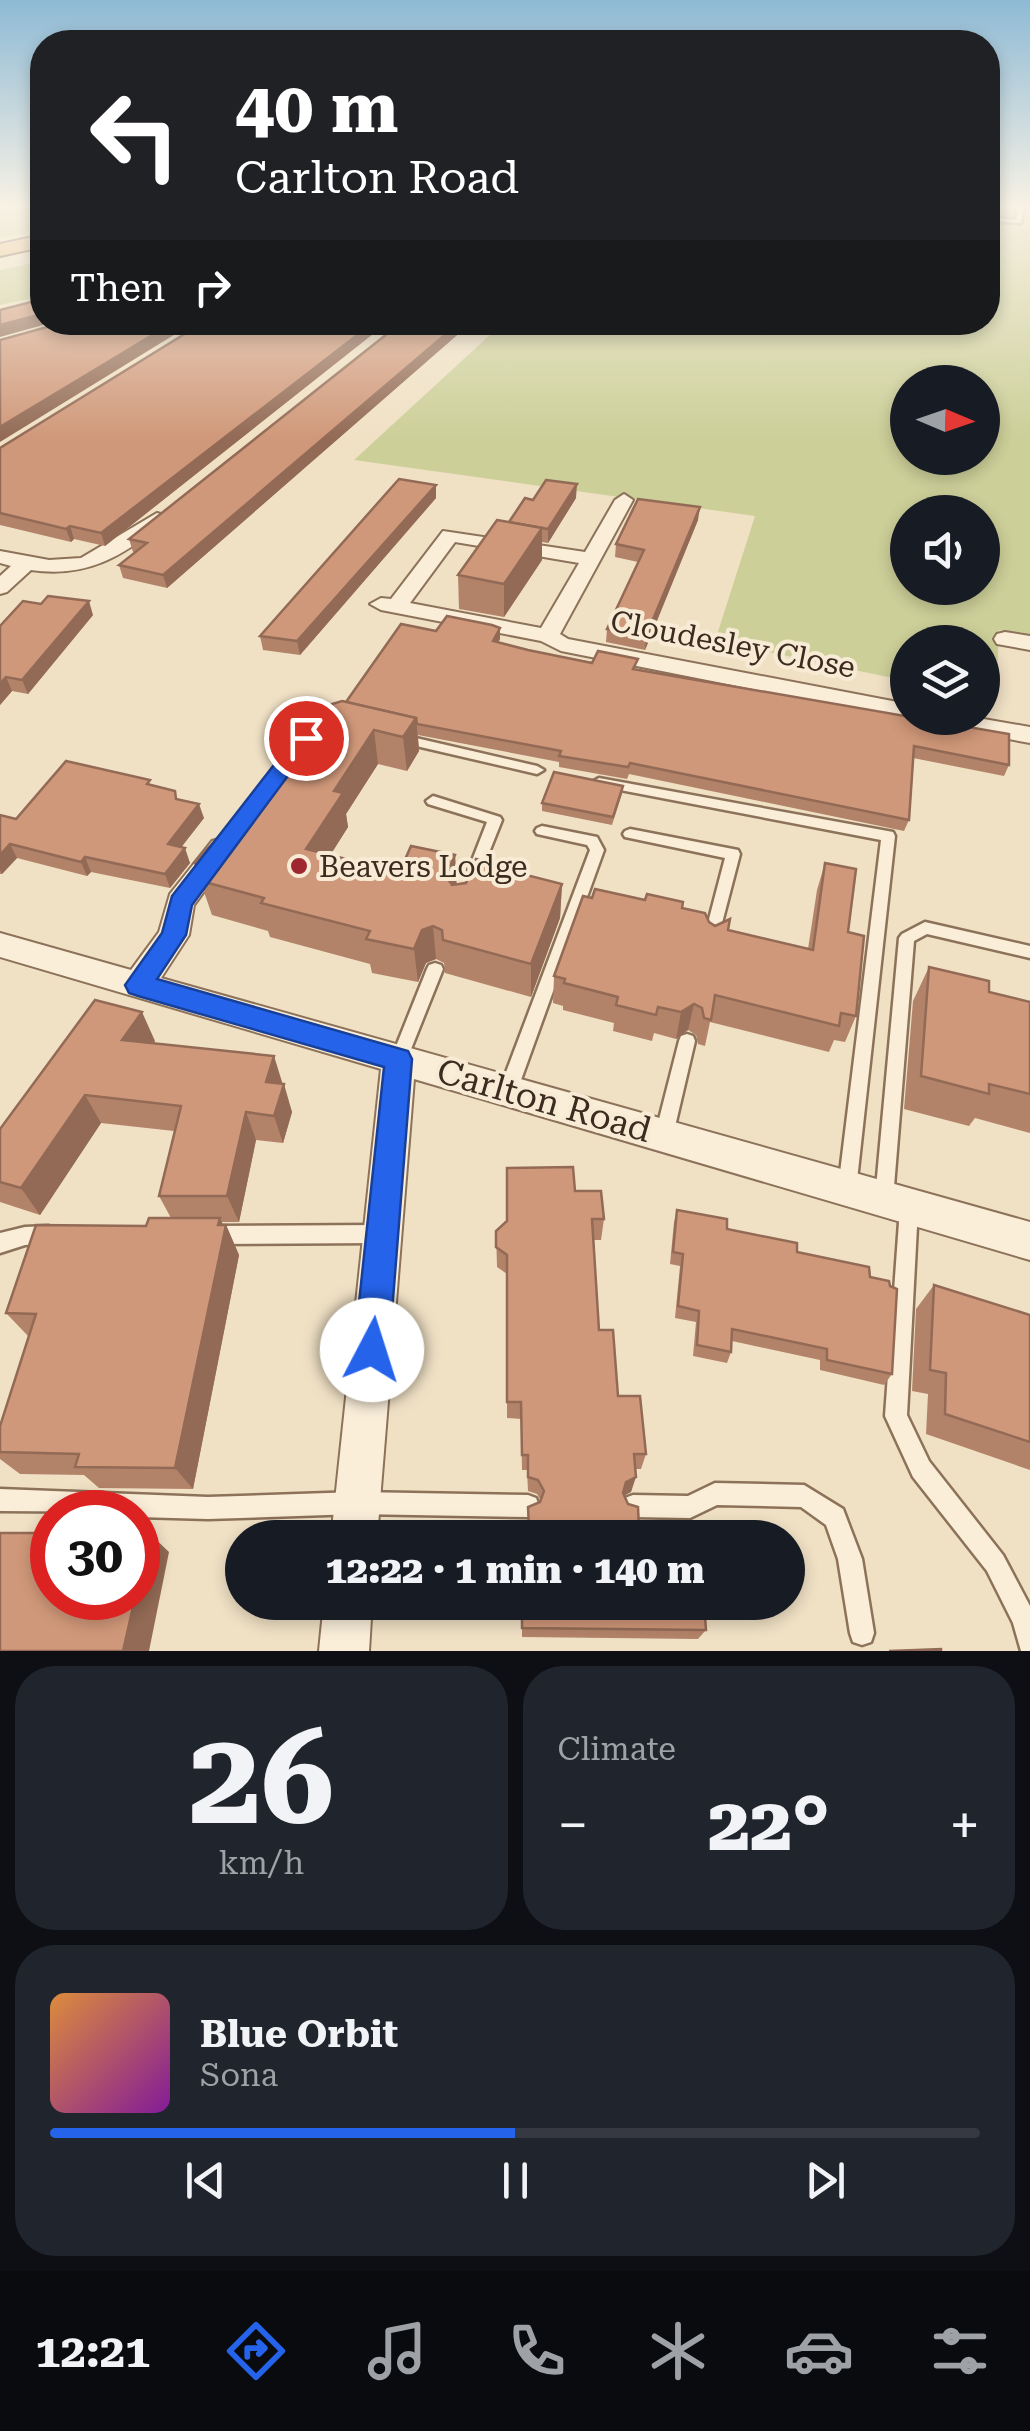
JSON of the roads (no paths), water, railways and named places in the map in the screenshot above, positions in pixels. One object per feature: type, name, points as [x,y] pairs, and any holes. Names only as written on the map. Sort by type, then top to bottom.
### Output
[{"type":"street","points":[[185,340],[193,335]]},
{"type":"street","name":"Cloudesley Close","points":[[548,636],[624,500]]},
{"type":"street","points":[[0,556],[66,568],[109,557],[170,508]]},
{"type":"street","name":"Cloudesley Close","points":[[591,559],[450,535],[389,605],[548,636],[576,647],[890,708]]},
{"type":"street","points":[[0,588],[26,563]]},
{"type":"street","points":[[1006,639],[1030,643]]},
{"type":"street","points":[[1000,729],[1030,735]]},
{"type":"street","points":[[138,985],[174,935],[180,902],[237,828]]},
{"type":"street","name":"Carlton Road","points":[[0,945],[1030,1241]]},
{"type":"street","points":[[356,1520],[398,1059]]},
{"type":"street","points":[[344,1651],[347,1620]]},
{"type":"lane","points":[[385,735],[537,770]]},
{"type":"lane","points":[[581,778],[888,836],[847,1189]]},
{"type":"lane","points":[[433,800],[495,820],[466,892]]},
{"type":"lane","points":[[508,1092],[596,850],[592,841],[542,831]]},
{"type":"lane","points":[[630,834],[733,854],[711,943]]},
{"type":"lane","points":[[1029,952],[925,928],[907,938],[896,1204],[896,1416],[921,1468],[995,1563],[1024,1620],[1030,1644]]},
{"type":"lane","points":[[398,1059],[435,969]]},
{"type":"lane","points":[[664,1136],[687,1041]]},
{"type":"lane","points":[[204,1235],[382,1234]]},
{"type":"lane","points":[[0,1243],[25,1236],[64,1236]]},
{"type":"lane","points":[[632,1506],[690,1507],[715,1494],[804,1496],[835,1517],[850,1558],[862,1633]]},
{"type":"lane","points":[[0,1500],[208,1508],[356,1520],[528,1506]]},
{"type":"place","name":"Beavers Lodge","points":[[299,866]]}]
